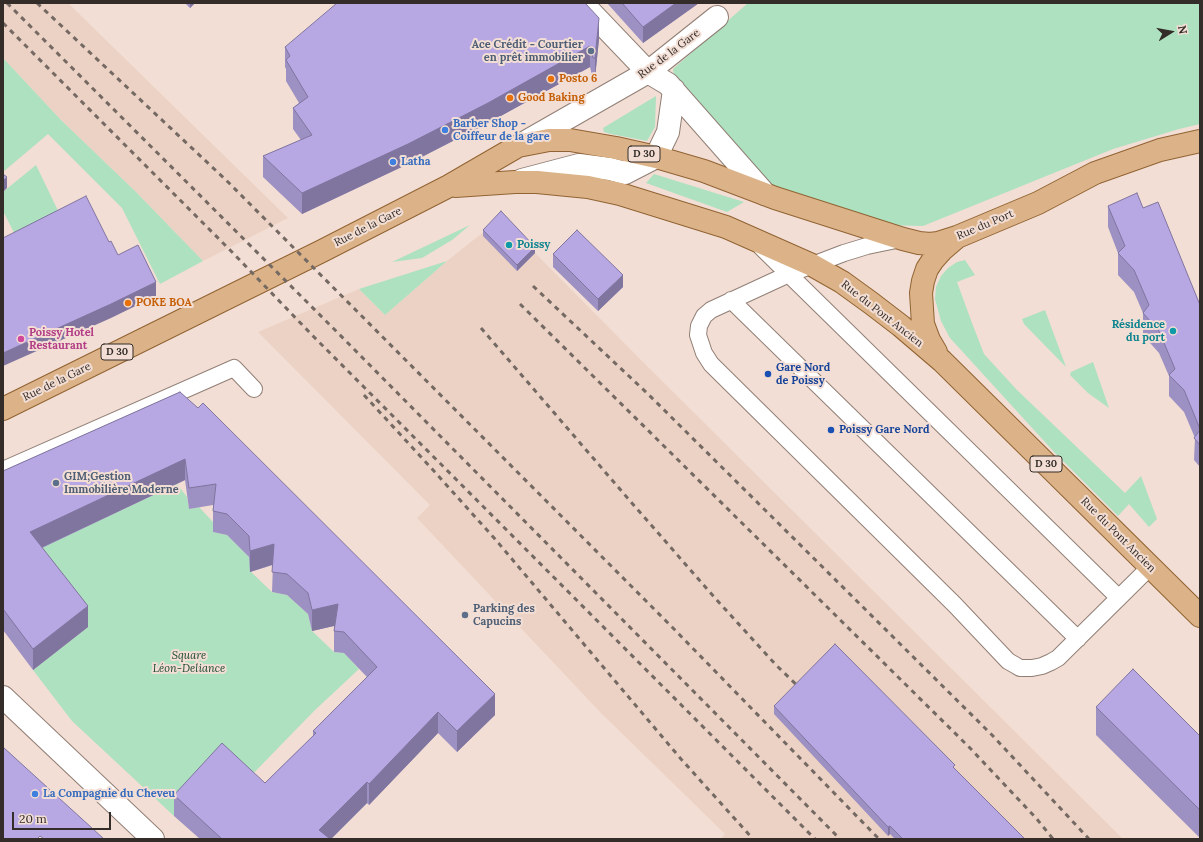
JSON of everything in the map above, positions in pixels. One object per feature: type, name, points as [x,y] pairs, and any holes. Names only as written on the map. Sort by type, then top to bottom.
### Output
[{"type":"main road","name":"D 30","points":[[518,146],[549,140],[570,140],[616,148],[656,157],[704,171],[765,194]]},
{"type":"main road","name":"Rue du Port","points":[[765,194],[903,239],[930,244],[957,237],[1038,202],[1095,173],[1160,150],[1200,141]]},
{"type":"main road","name":"Rue de la Gare","points":[[3,409],[450,186],[518,146]]},
{"type":"main road","name":"Rue du Pont Ancien","points":[[450,186],[537,182],[580,187],[620,194],[726,227],[812,265],[842,282],[871,302],[942,361],[1200,616]]},
{"type":"main road","name":"D 30","points":[[942,361],[929,340],[923,324],[921,293],[927,269],[942,250],[957,237]]},
{"type":"street","points":[[582,3],[648,72],[668,84],[674,90],[765,194]]},
{"type":"street","name":"Rue de la Gare","points":[[518,146],[648,72],[717,17]]},
{"type":"street","points":[[515,182],[579,165],[610,169],[626,173],[656,157],[668,132],[674,90]]},
{"type":"street","points":[[3,697],[153,839]]},
{"type":"lane","points":[[751,238],[1119,598]]},
{"type":"lane","points":[[903,239],[867,246],[844,253],[789,274],[711,310],[704,316],[699,326],[698,335],[704,353],[711,364],[955,605],[1008,661],[1020,668],[1042,666],[1058,658],[1150,567]]},
{"type":"lane","points":[[731,300],[1078,639]]},
{"type":"lane","points":[[3,470],[234,368],[254,389]]},
{"type":"shaded area","points":[[3,3],[68,3],[288,218],[203,261],[135,191],[61,120],[3,58]]},
{"type":"shaded area","points":[[501,218],[642,361],[1123,839],[721,839],[725,834],[600,712],[417,518],[430,505],[258,332],[359,289],[385,315],[447,261]]},
{"type":"green space","points":[[748,3],[1200,3],[1200,124],[1113,149],[923,226],[884,225],[783,193],[763,181],[674,77],[673,69]]},
{"type":"green space","points":[[3,58],[61,120],[135,191],[203,261],[160,284],[122,208],[48,134],[3,172]]},
{"type":"green space","points":[[656,96],[655,127],[647,141],[604,132],[603,128]]},
{"type":"green space","points":[[36,165],[63,221],[40,284],[3,211],[3,192]]},
{"type":"green space","points":[[654,174],[744,202],[727,212],[646,183]]},
{"type":"green space","points":[[470,225],[452,240],[422,258],[392,262]]},
{"type":"green space","points":[[965,260],[975,275],[957,282],[984,354],[1017,390],[1125,493],[1141,476],[1157,519],[1149,527],[1129,504],[1118,516],[1055,453],[950,338],[941,321],[935,299],[936,287],[941,276],[948,268],[957,262]]},
{"type":"green space","points":[[447,261],[385,315],[359,289]]},
{"type":"green space","points":[[1045,310],[1066,367],[1024,324],[1022,319]]},
{"type":"green space","points":[[1093,362],[1109,408],[1088,393],[1070,375],[1071,372]]},
{"type":"green space","name":"Square Léon-Deliance","points":[[177,484],[187,497],[189,509],[199,507],[214,523],[213,532],[227,535],[249,557],[251,572],[272,592],[287,595],[308,614],[312,631],[334,652],[344,653],[359,669],[314,711],[243,784],[222,764],[174,816],[72,721],[33,670],[88,627],[30,553]]},
{"type":"building","points":[[337,3],[585,3],[599,18],[595,58],[593,58],[590,46],[488,103],[408,144],[302,193],[263,156],[312,135],[293,108],[308,97],[286,60],[290,56],[285,47]]},
{"type":"building","points":[[622,3],[676,3],[643,27]]},
{"type":"building","points":[[3,174],[7,177],[3,181]]},
{"type":"building","name":"Résidence du port","points":[[1137,193],[1143,208],[1158,202],[1200,305],[1200,429],[1184,390],[1169,375],[1175,369],[1159,331],[1143,313],[1149,305],[1134,270],[1118,253],[1125,246],[1108,206]]},
{"type":"building","points":[[86,196],[109,242],[111,241],[118,255],[138,245],[156,282],[3,353],[3,238]]},
{"type":"building","name":"Poissy","points":[[501,211],[535,247],[517,265],[483,230]]},
{"type":"building","points":[[577,230],[623,275],[598,299],[553,254]]},
{"type":"building","points":[[180,392],[198,408],[203,403],[495,694],[457,731],[438,712],[369,784],[367,782],[319,830],[330,839],[222,839],[174,795],[222,743],[265,783],[316,733],[313,731],[377,667],[344,632],[334,631],[338,604],[312,610],[308,593],[287,574],[272,572],[274,544],[250,551],[249,536],[227,514],[213,511],[216,484],[189,488],[185,459],[30,532],[88,606],[33,649],[3,609],[3,471]]},
{"type":"building","points":[[1200,430],[1200,445],[1194,438]]},
{"type":"building","points":[[835,644],[955,765],[953,767],[1025,839],[903,839],[890,826],[888,827],[774,706]]},
{"type":"building","points":[[1133,669],[1200,736],[1200,810],[1096,707]]},
{"type":"building","points":[[3,747],[104,839],[44,839],[40,836],[37,839],[3,839]]},
{"type":"railway","points":[[7,3],[334,329],[840,839]]},
{"type":"railway","points":[[37,3],[226,180],[672,627],[879,839]]},
{"type":"railway","points":[[3,23],[815,839]]},
{"type":"railway","points":[[533,286],[648,394],[992,735],[1089,839]]},
{"type":"railway","points":[[520,304],[969,747],[1036,818],[1053,839]]},
{"type":"railway","points":[[481,328],[715,598],[776,665],[803,691]]},
{"type":"railway","points":[[364,395],[495,539],[681,759],[753,839]]},
{"type":"place","name":"Ace Crédit - Courtier en prêt immobilier","points":[[591,51]]},
{"type":"place","name":"Posto 6","points":[[551,79]]},
{"type":"place","name":"Good Baking","points":[[510,98]]},
{"type":"place","name":"Barber Shop - Coiffeur de la gare","points":[[445,130]]},
{"type":"place","name":"Latha","points":[[393,162]]},
{"type":"place","name":"Poissy","points":[[509,245]]},
{"type":"place","name":"POKE BOA","points":[[128,303]]},
{"type":"place","name":"Résidence du port","points":[[1173,331]]},
{"type":"place","name":"Poissy Hotel Restaurant","points":[[21,339]]},
{"type":"place","name":"Gare Nord de Poissy","points":[[768,374]]},
{"type":"place","name":"Poissy Gare Nord","points":[[831,430]]},
{"type":"place","name":"GIM;Gestion Immobilière Moderne","points":[[56,483]]},
{"type":"place","name":"Parking des Capucins","points":[[465,615]]},
{"type":"place","name":"La Compagnie du Cheveu","points":[[35,794]]}]
